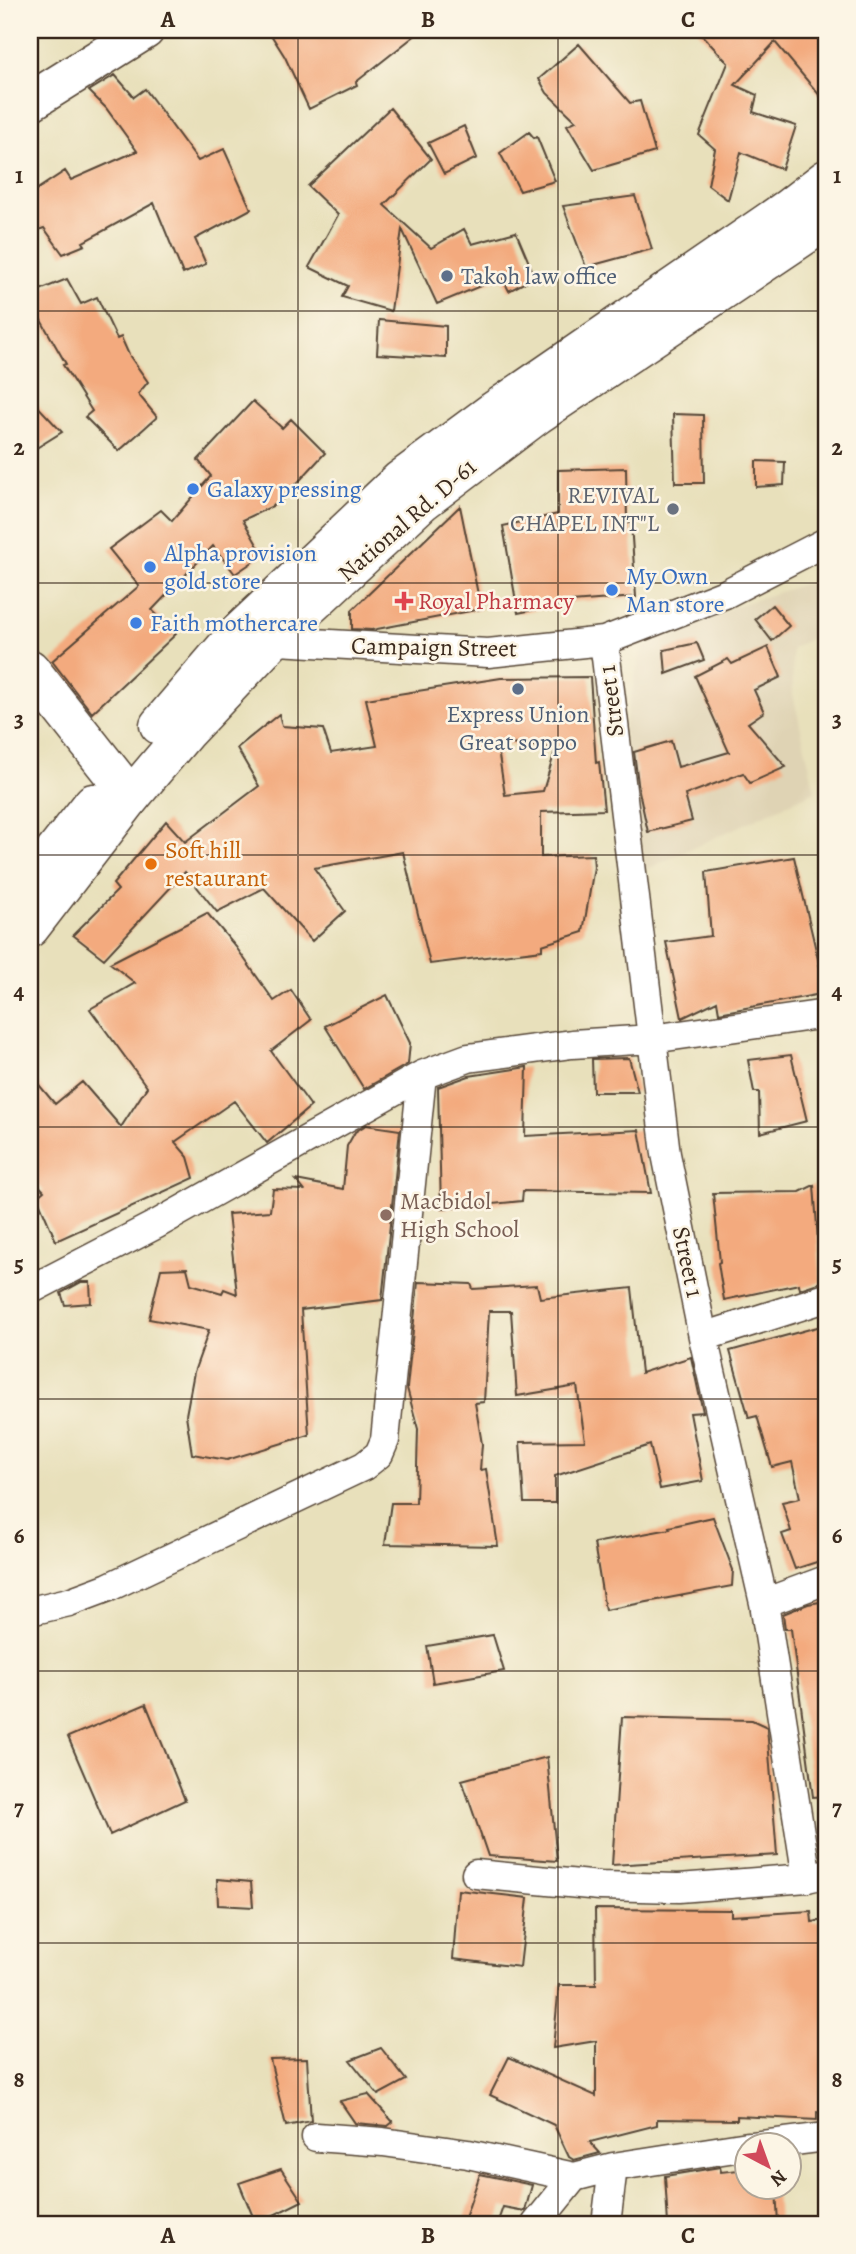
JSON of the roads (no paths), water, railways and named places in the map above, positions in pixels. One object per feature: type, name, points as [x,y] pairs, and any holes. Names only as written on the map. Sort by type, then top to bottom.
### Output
[{"type":"main road","points":[[30,102],[145,30]]},
{"type":"main road","name":"National Rd. D-61","points":[[30,883],[123,786],[254,638],[400,480],[492,412],[787,209],[826,179]]},
{"type":"main road","name":"National Rd. D-61","points":[[254,638],[432,494],[537,415],[826,221]]},
{"type":"main road","points":[[30,670],[123,786]]},
{"type":"main road","name":"National Rd. D-61","points":[[30,928],[123,786]]},
{"type":"street","name":"Campaign Street","points":[[254,638],[488,653],[604,641],[725,594],[826,542]]},
{"type":"street","name":"Street 1","points":[[604,641],[666,1154],[764,1603],[817,1876]]},
{"type":"street","points":[[30,1290],[157,1224],[422,1075],[468,1058],[572,1045],[652,1039],[826,1014]]},
{"type":"street","points":[[30,1611],[69,1602],[109,1587],[364,1466],[379,1454],[385,1440],[422,1075]]},
{"type":"street","points":[[704,1337],[826,1298]]},
{"type":"street","points":[[764,1603],[826,1580]]},
{"type":"street","points":[[476,1874],[600,1886],[680,1888],[817,1876]]},
{"type":"street","points":[[316,2137],[383,2142],[468,2154],[574,2177],[613,2167],[734,2148]]},
{"type":"street","points":[[804,2140],[826,2137]]},
{"type":"street","points":[[606,2224],[613,2167]]},
{"type":"street","points":[[536,2224],[574,2177]]},
{"type":"place","name":"Takoh law office","points":[[447,276]]},
{"type":"place","name":"Galaxy pressing","points":[[193,489]]},
{"type":"place","name":"REVIVAL CHAPEL INT\"L","points":[[673,509]]},
{"type":"place","name":"Alpha provision gold store","points":[[150,567]]},
{"type":"place","name":"My Own Man store","points":[[612,590]]},
{"type":"place","name":"Royal Pharmacy","points":[[404,601]]},
{"type":"place","name":"Faith mothercare","points":[[136,623]]},
{"type":"place","name":"Express Union Great soppo","points":[[518,689]]},
{"type":"place","name":"Soft hill restaurant","points":[[151,864]]},
{"type":"place","name":"Macbidol High School","points":[[386,1215]]}]
